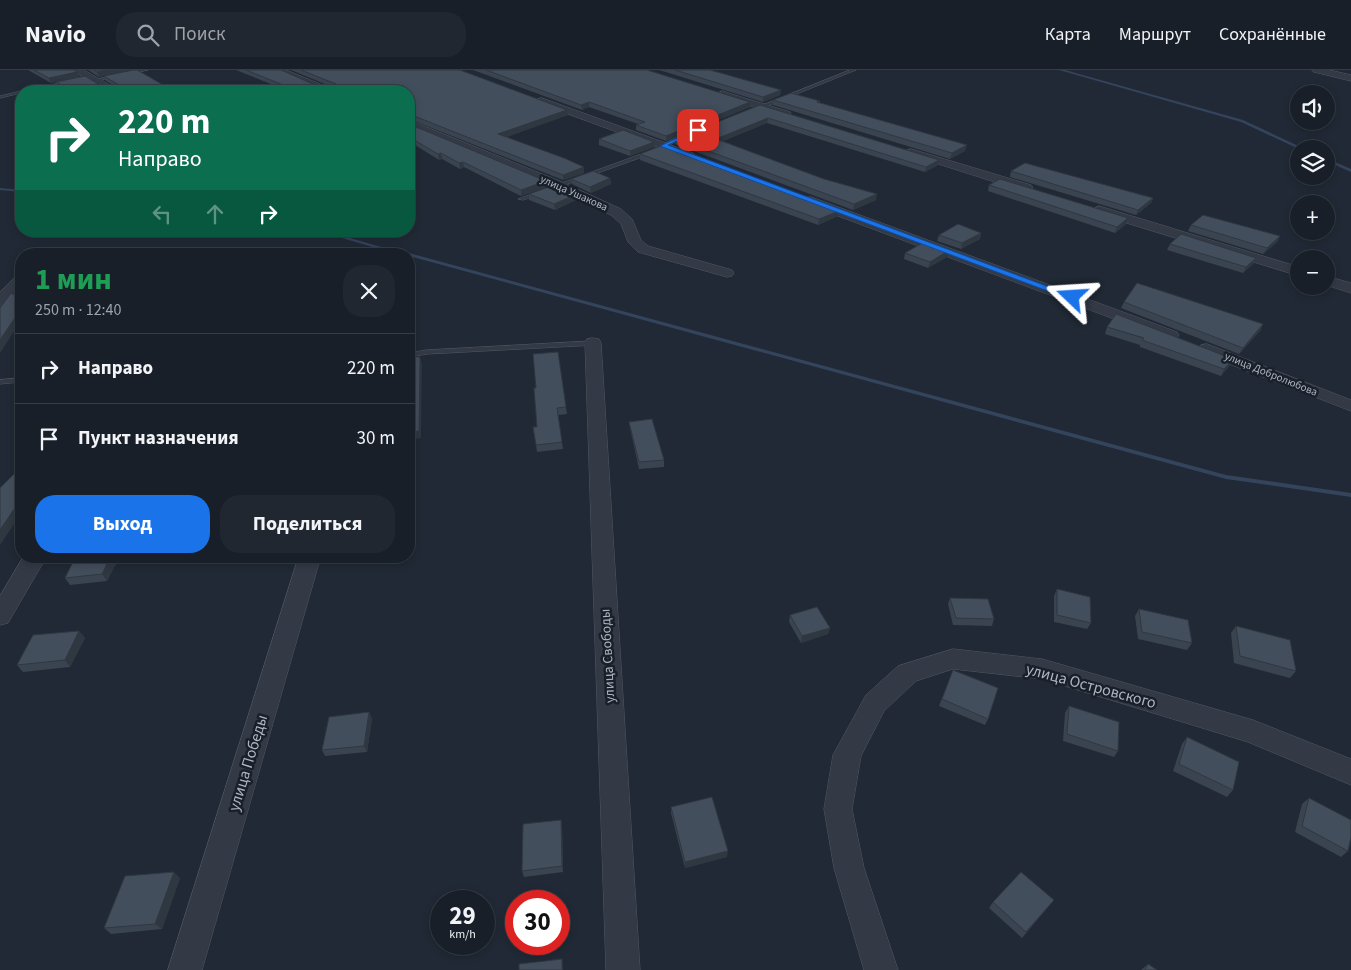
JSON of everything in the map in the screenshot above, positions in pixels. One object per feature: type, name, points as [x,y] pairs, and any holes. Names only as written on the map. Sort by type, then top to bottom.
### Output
[{"type":"street","points":[[278,70],[317,85]]},
{"type":"street","points":[[1317,70],[1351,78]]},
{"type":"street","points":[[86,77],[103,85]]},
{"type":"street","points":[[707,90],[800,118]]},
{"type":"street","points":[[534,98],[700,160]]},
{"type":"street","name":"улица Ушакова","points":[[415,126],[616,212],[627,222],[635,242],[644,249],[727,273]]},
{"type":"street","points":[[896,147],[1039,191]]},
{"type":"street","points":[[794,194],[1179,338]]},
{"type":"street","points":[[1085,206],[1290,269]]},
{"type":"street","points":[[1335,283],[1351,288]]},
{"type":"street","points":[[0,301],[15,285]]},
{"type":"street","name":"улица Свободы","points":[[593,342],[623,970]]},
{"type":"street","name":"улица Добролюбова","points":[[1197,345],[1351,406]]},
{"type":"street","points":[[0,616],[32,563]]},
{"type":"street","name":"улица Победы","points":[[185,970],[308,563]]},
{"type":"street","name":"улица Островского","points":[[881,970],[849,868],[838,809],[847,755],[874,703],[907,673],[953,659],[1042,669],[1253,732],[1351,772]]},
{"type":"lane","points":[[86,77],[146,70]]},
{"type":"lane","points":[[746,111],[854,70]]},
{"type":"lane","points":[[53,85],[72,81]]},
{"type":"lane","points":[[0,97],[15,93]]},
{"type":"lane","points":[[521,199],[663,146],[691,133]]},
{"type":"lane","points":[[415,355],[428,352],[593,342]]},
{"type":"lane","points":[[0,382],[15,381]]},
{"type":"building","points":[[34,70],[74,70],[77,72],[49,78]]},
{"type":"building","points":[[137,70],[163,85],[119,85],[104,76]]},
{"type":"building","points":[[246,70],[281,70],[315,85],[283,85]]},
{"type":"building","points":[[301,70],[460,70],[567,110],[498,134],[584,167],[563,175],[415,116],[415,85],[337,85]]},
{"type":"building","points":[[486,70],[647,70],[750,102],[666,136],[636,125],[645,122],[589,102],[581,105]]},
{"type":"building","points":[[675,70],[710,70],[781,90],[763,97]]},
{"type":"building","points":[[85,76],[100,85],[62,85],[56,82]]},
{"type":"building","points":[[791,93],[967,145],[952,153],[773,100]]},
{"type":"building","points":[[760,105],[939,160],[926,167],[768,118],[716,139],[824,179],[877,194],[854,204],[675,139]]},
{"type":"building","points":[[415,126],[546,181],[521,190],[463,162],[459,163],[441,153],[438,154],[415,141]]},
{"type":"building","points":[[623,130],[654,142],[630,151],[599,139]]},
{"type":"building","points":[[663,145],[839,211],[819,219],[640,154]]},
{"type":"building","points":[[1025,163],[1153,198],[1138,210],[1011,171]]},
{"type":"building","points":[[593,171],[610,178],[590,187],[571,179]]},
{"type":"building","points":[[1000,179],[1128,218],[1117,227],[989,185]]},
{"type":"building","points":[[554,185],[575,195],[554,204],[529,194]]},
{"type":"building","points":[[1203,215],[1280,236],[1267,248],[1191,225]]},
{"type":"building","points":[[958,224],[981,233],[962,243],[939,235]]},
{"type":"building","points":[[1181,234],[1256,258],[1246,267],[1170,244]]},
{"type":"building","points":[[924,242],[948,251],[930,262],[905,253]]},
{"type":"building","points":[[1137,283],[1263,324],[1243,348],[1124,302]]},
{"type":"building","points":[[11,293],[15,295],[15,318],[0,340],[0,308]]},
{"type":"building","points":[[1116,314],[1233,359],[1224,369],[1142,340],[1144,338],[1107,327]]},
{"type":"building","points":[[558,352],[566,407],[557,408],[562,442],[536,445],[533,427],[537,427],[533,354]]},
{"type":"building","points":[[415,357],[420,357],[419,431],[415,432]]},
{"type":"building","points":[[652,419],[664,460],[639,462],[629,422]]},
{"type":"building","points":[[15,473],[15,508],[0,530],[0,488]]},
{"type":"building","points":[[72,563],[108,563],[102,574],[65,578]]},
{"type":"building","points":[[1057,589],[1090,597],[1091,623],[1057,615]]},
{"type":"building","points":[[950,598],[988,599],[994,619],[956,618]]},
{"type":"building","points":[[817,607],[830,628],[802,636],[790,615]]},
{"type":"building","points":[[1139,609],[1188,620],[1192,643],[1142,632]]},
{"type":"building","points":[[1236,626],[1290,640],[1296,671],[1240,656]]},
{"type":"building","points":[[79,631],[65,660],[17,665],[33,635]]},
{"type":"building","points":[[953,670],[998,688],[988,719],[942,699]]},
{"type":"building","points":[[1069,706],[1119,722],[1118,751],[1067,734]]},
{"type":"building","points":[[369,712],[364,746],[322,750],[329,717]]},
{"type":"building","points":[[1187,737],[1239,762],[1233,790],[1179,764]]},
{"type":"building","points":[[712,797],[728,851],[685,862],[671,807]]},
{"type":"building","points":[[1309,798],[1351,820],[1351,837],[1348,851],[1302,826]]},
{"type":"building","points":[[561,820],[562,866],[522,871],[523,824]]},
{"type":"building","points":[[174,872],[155,924],[104,928],[125,876]]},
{"type":"building","points":[[1021,872],[1054,900],[1026,932],[993,902]]},
{"type":"building","points":[[562,959],[562,970],[519,970],[519,964]]},
{"type":"building","points":[[1148,964],[1157,970],[1145,970]]},
{"type":"waterway","points":[[1061,70],[1242,121],[1290,143]]},
{"type":"waterway","points":[[1335,163],[1351,171]]},
{"type":"waterway","points":[[0,189],[15,190]]},
{"type":"waterway","points":[[342,237],[381,248]]},
{"type":"waterway","points":[[415,257],[1226,477],[1351,495]]},
{"type":"route","points":[[698,130],[663,146],[1072,297]]}]
